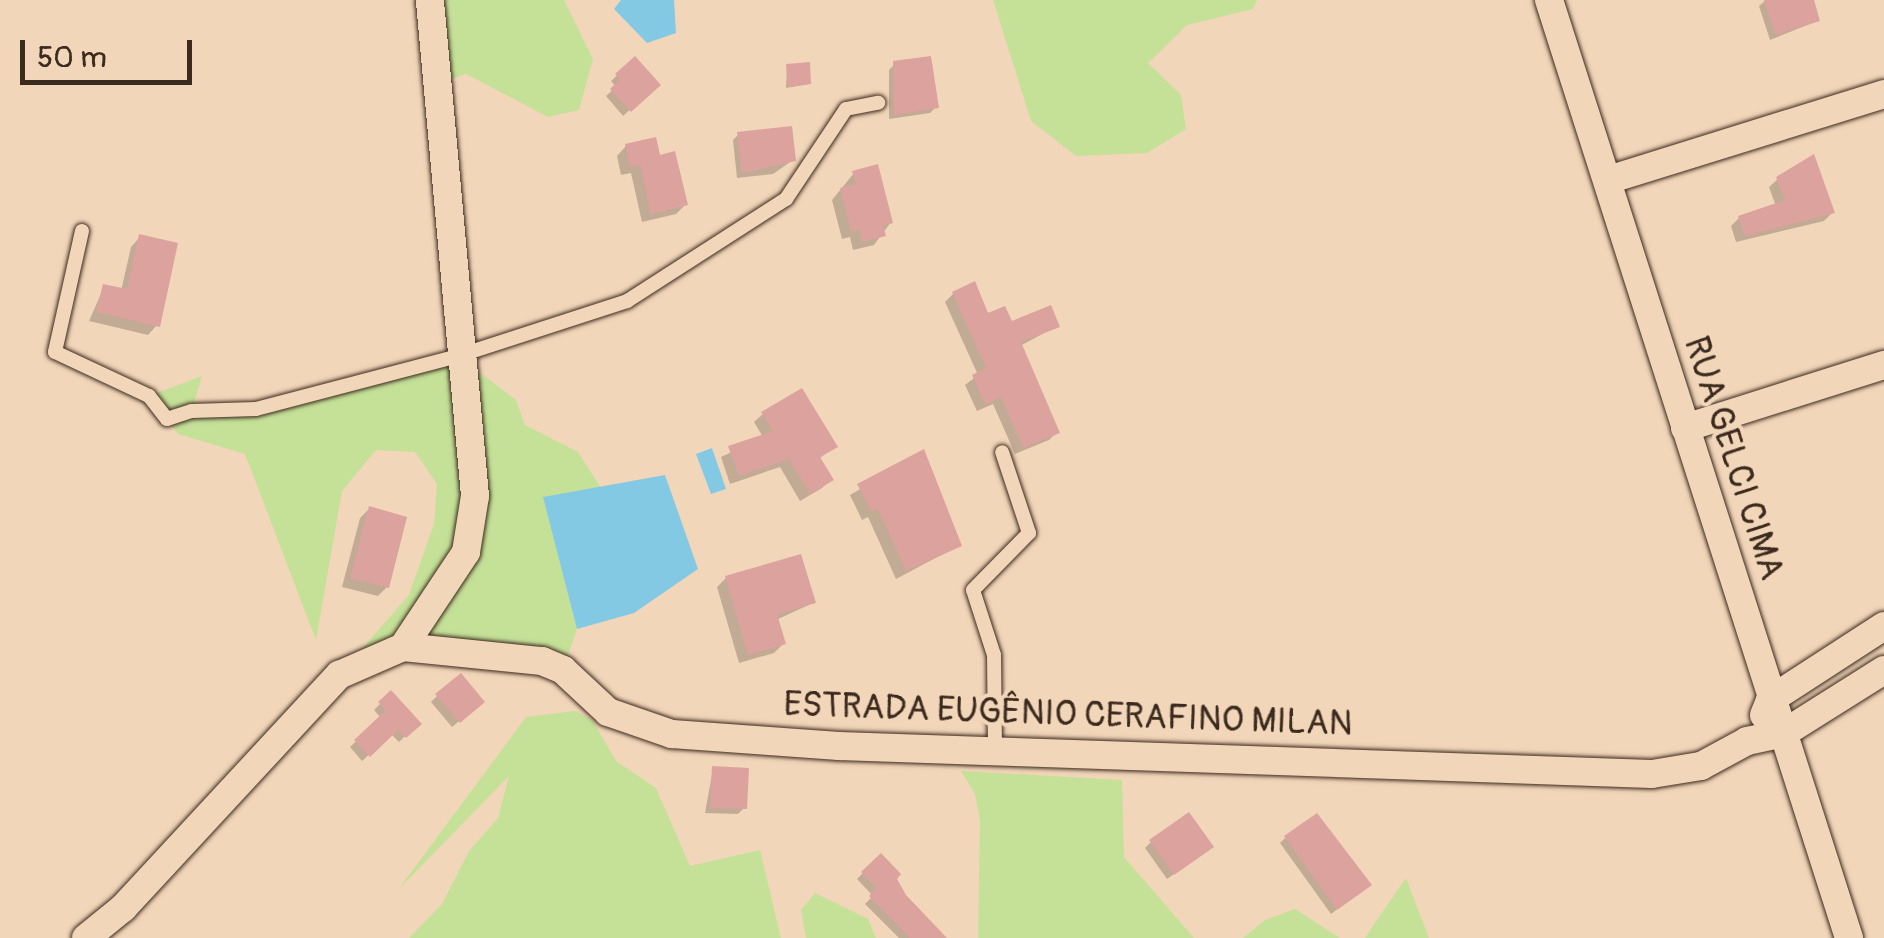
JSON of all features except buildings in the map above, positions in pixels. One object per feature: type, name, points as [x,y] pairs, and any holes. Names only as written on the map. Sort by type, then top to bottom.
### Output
[{"type":"street","points":[[86,938],[123,908],[338,676],[403,646],[466,552],[475,496],[458,356],[430,0]]},
{"type":"street","name":"RUA GELCI CIMA","points":[[1549,0],[1770,700],[1850,938]]},
{"type":"street","points":[[1608,180],[1884,94]]},
{"type":"street","points":[[1685,428],[1884,365]]},
{"type":"street","points":[[1747,742],[1770,700],[1884,626]]},
{"type":"street","name":"ESTRADA EUGÊNIO CERAFINO MILAN","points":[[403,646],[542,661],[564,670],[608,712],[672,734],[1652,774],[1700,766],[1747,742],[1784,733],[1884,670]]},
{"type":"lane","points":[[82,231],[54,352],[149,396],[167,419],[192,411],[256,408],[458,356],[628,301],[786,200],[846,109],[878,104]]},
{"type":"lane","points":[[995,750],[994,656],[973,590],[1029,532],[1002,452]]},
{"type":"green space","points":[[430,0],[564,0],[593,59],[579,110],[548,117],[466,74],[438,83]]},
{"type":"green space","points":[[993,0],[1257,0],[1253,9],[1187,25],[1148,63],[1181,95],[1186,129],[1147,153],[1076,156],[1031,121]]},
{"type":"green space","points":[[458,356],[516,400],[525,425],[578,452],[601,488],[544,497],[577,629],[563,670],[431,651],[339,675],[409,595],[434,524],[437,484],[415,452],[376,450],[342,491],[316,640],[245,454],[178,434],[149,396],[202,376],[192,410],[256,409]]},
{"type":"green space","points":[[575,711],[592,720],[616,761],[656,788],[690,866],[760,850],[781,938],[409,938],[442,904],[469,851],[498,818],[509,776],[398,890],[526,717]]},
{"type":"green space","points":[[961,771],[1122,780],[1124,857],[1194,938],[978,938],[980,821],[975,794]]},
{"type":"green space","points":[[1406,878],[1429,938],[1365,938],[1381,914]]},
{"type":"green space","points":[[815,893],[868,919],[876,938],[806,938],[801,910]]},
{"type":"green space","points":[[1295,909],[1340,938],[1243,938],[1265,920]]},
{"type":"water","points":[[621,0],[674,0],[676,33],[647,43],[614,9]]},
{"type":"water","points":[[712,448],[726,489],[711,494],[696,454]]},
{"type":"water","points":[[665,475],[698,569],[634,613],[577,629],[543,497]]}]
